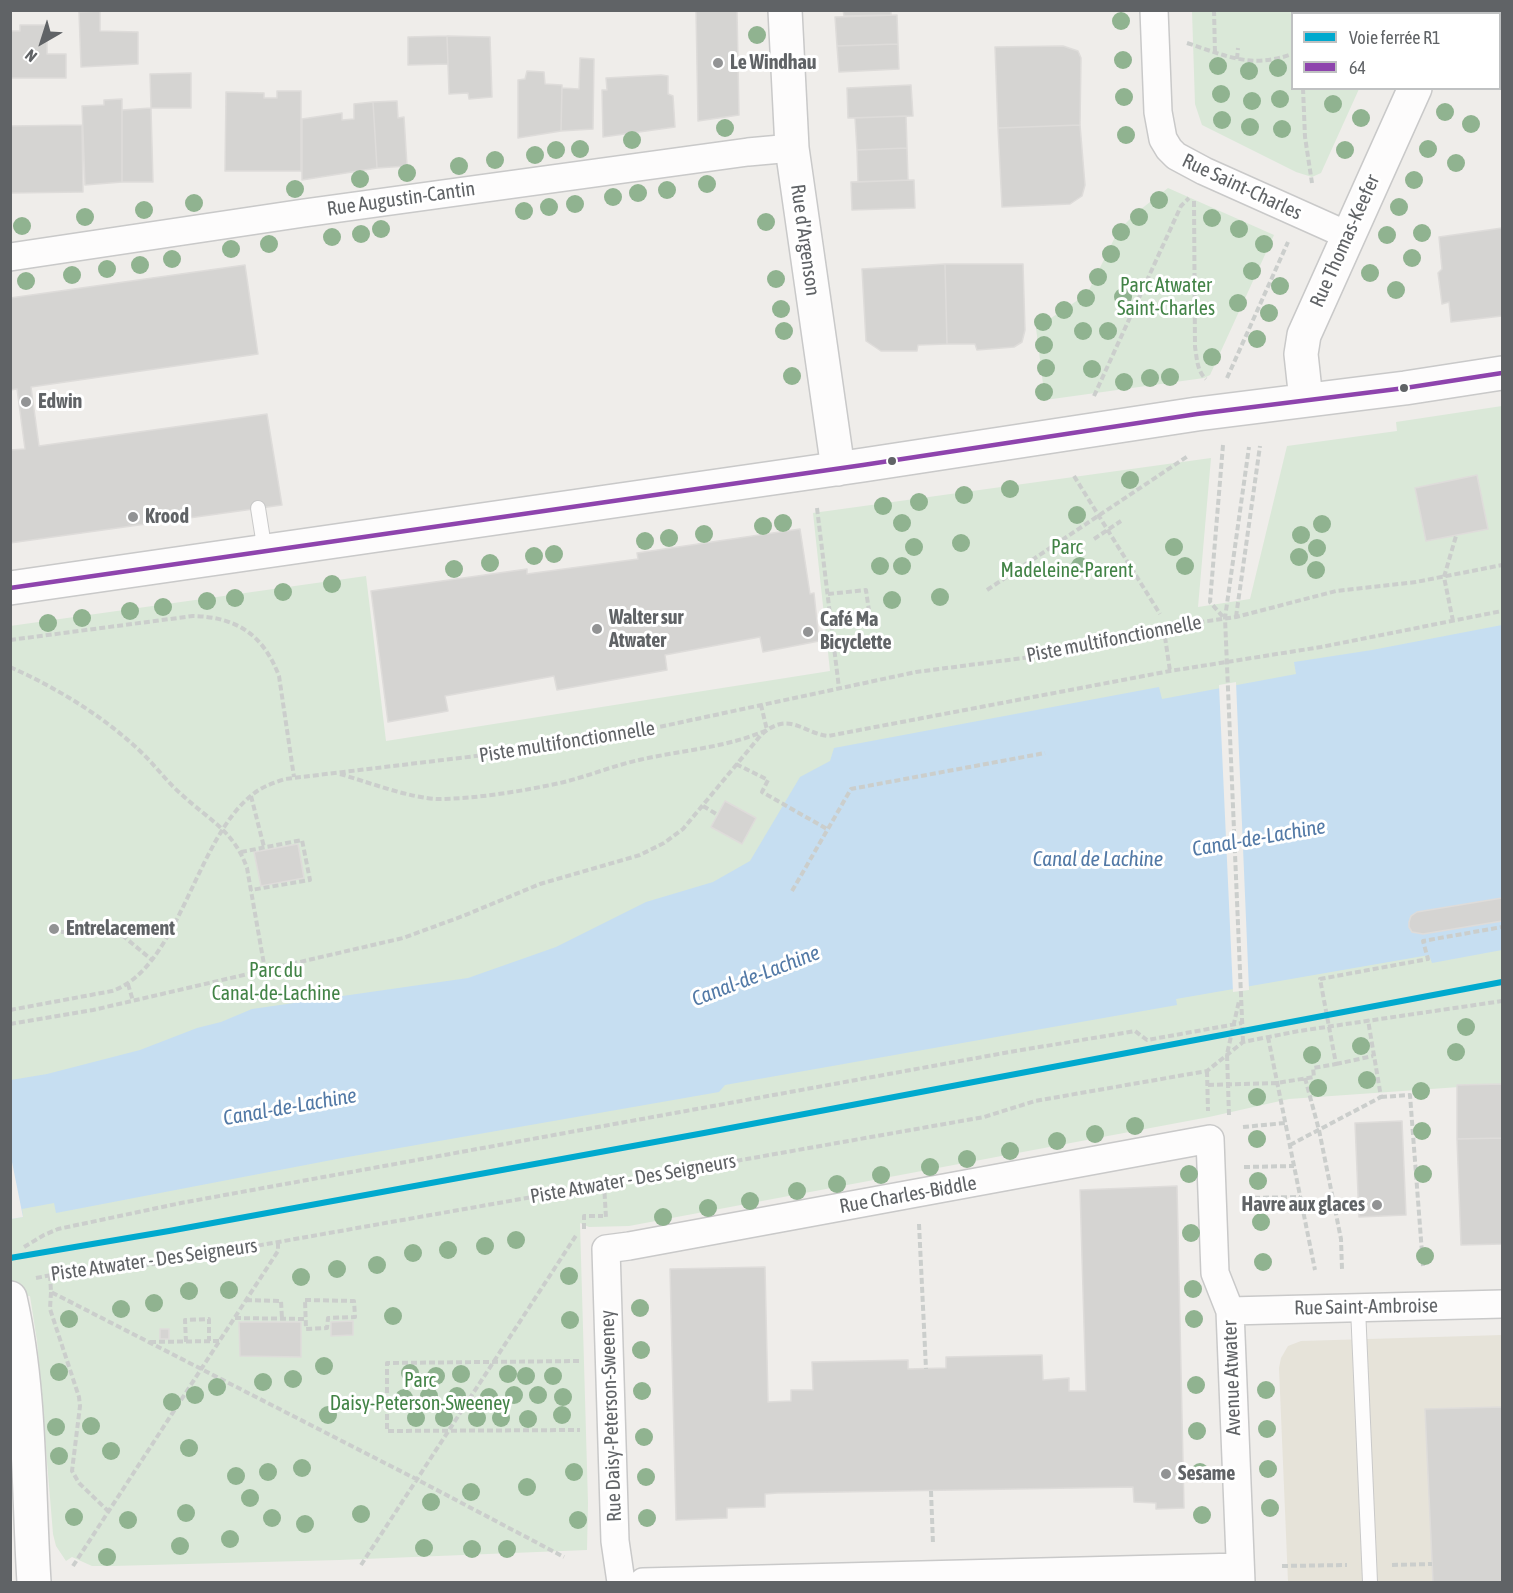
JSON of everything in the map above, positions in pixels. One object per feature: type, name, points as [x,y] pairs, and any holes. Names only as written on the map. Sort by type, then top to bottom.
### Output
[{"type":"main road","name":"Rue d'Argenson","points":[[785,10],[792,148],[838,469]]},
{"type":"main road","name":"Rue Thomas-Keefer","points":[[1305,400],[1301,354],[1304,335],[1414,90]]},
{"type":"main road","points":[[10,588],[838,469],[1197,414],[1503,373]]},
{"type":"main road","points":[[21,1288],[22,1378],[34,1582]]},
{"type":"street","name":"Rue Saint-Charles","points":[[1154,10],[1158,112],[1163,139],[1168,149],[1176,156],[1204,171],[1347,235]]},
{"type":"street","name":"Rue Augustin-Cantin","points":[[10,258],[385,201],[792,148]]},
{"type":"street","name":"Rue Charles-Biddle","points":[[606,1238],[630,1246],[1209,1128]]},
{"type":"street","name":"Avenue Atwater","points":[[1209,1128],[1215,1273],[1230,1311],[1240,1575]]},
{"type":"street","name":"Rue Daisy-Peterson-Sweeney","points":[[606,1238],[615,1540],[621,1582]]},
{"type":"street","name":"Rue Saint-Ambroise","points":[[1230,1311],[1503,1304]]},
{"type":"street","points":[[643,1582],[1240,1575]]},
{"type":"lane","points":[[258,508],[265,552]]},
{"type":"lane","points":[[1358,1308],[1370,1582]]},
{"type":"path","points":[[1214,10],[1215,53]]},
{"type":"path","points":[[1187,43],[1237,59],[1260,62],[1277,60],[1291,55]]},
{"type":"path","points":[[1237,59],[1238,48]]},
{"type":"path","points":[[1303,90],[1305,137],[1312,183]]},
{"type":"path","points":[[1093,398],[1181,206],[1194,193],[1195,347],[1201,373],[1209,381]]},
{"type":"path","points":[[1226,381],[1281,259]]},
{"type":"path","points":[[1236,616],[1260,446]]},
{"type":"path","points":[[1223,447],[1210,602],[1224,618]]},
{"type":"path","points":[[1243,1042],[1224,618],[1249,447]]},
{"type":"path","points":[[987,590],[1188,456]]},
{"type":"path","points":[[1074,476],[1161,614]]},
{"type":"path","points":[[817,508],[839,688]]},
{"type":"path","points":[[1094,539],[1121,521]]},
{"type":"path","points":[[1453,621],[1444,576],[1456,536]]},
{"type":"path","name":"Piste multifonctionnelle","points":[[10,1010],[112,991],[139,976],[152,960],[223,829],[251,795],[273,783],[294,777],[584,744],[916,672],[1077,651],[1152,629],[1236,616],[1336,591],[1503,565]]},
{"type":"path","points":[[828,594],[866,590],[870,618]]},
{"type":"path","points":[[337,773],[437,799],[486,795],[561,783],[626,762],[696,751],[745,739],[788,724],[797,724],[816,734],[828,736],[1503,611]]},
{"type":"path","points":[[10,640],[193,616],[230,621],[259,640],[274,663],[281,688],[294,777]]},
{"type":"path","points":[[1165,637],[1170,671]]},
{"type":"path","points":[[10,667],[61,692],[108,725],[142,753],[203,815],[232,838],[241,852],[251,890],[265,970]]},
{"type":"path","points":[[762,705],[767,730]]},
{"type":"path","points":[[10,1024],[93,1010],[403,938],[540,884],[640,855],[664,843],[683,829],[767,730]]},
{"type":"path","points":[[792,891],[851,789],[1046,753]]},
{"type":"path","points":[[736,764],[768,780],[762,792],[827,829]]},
{"type":"path","points":[[251,795],[264,847]]},
{"type":"path","points":[[703,806],[718,815]]},
{"type":"path","points":[[241,852],[302,840],[310,880],[251,890]]},
{"type":"path","points":[[1336,1064],[1320,979],[1428,960],[1423,941],[1503,927]]},
{"type":"path","points":[[61,932],[116,930],[152,960]]},
{"type":"path","points":[[1433,932],[1435,938]]},
{"type":"path","points":[[128,984],[133,1001]]},
{"type":"path","points":[[1229,1115],[1227,1054],[1240,994]]},
{"type":"path","points":[[1209,1128],[1207,1071],[1243,1042],[1368,1020],[1503,1001]]},
{"type":"path","points":[[1368,1020],[1381,1097]]},
{"type":"path","points":[[24,1247],[58,1229],[181,1203],[1015,1051],[1135,1031],[1147,1040],[1242,1023]]},
{"type":"path","points":[[1268,1037],[1315,1270]]},
{"type":"path","points":[[1208,1086],[1277,1083],[1314,1077],[1313,1068],[1373,1056]]},
{"type":"path","name":"Piste Atwater - Des Seigneurs","points":[[21,1288],[50,1275],[97,1266],[124,1268],[278,1242],[984,1117],[1035,1101],[1207,1071]]},
{"type":"path","points":[[1305,1078],[1319,1130],[1341,1239],[1342,1269]]},
{"type":"path","points":[[1290,1145],[1381,1097],[1410,1095],[1423,1266]]},
{"type":"path","points":[[1243,1127],[1285,1123]]},
{"type":"path","points":[[1244,1167],[1294,1166]]},
{"type":"path","points":[[604,1184],[606,1238]]},
{"type":"path","points":[[1245,1198],[1300,1197]]},
{"type":"path","points":[[917,1214],[926,1369]]},
{"type":"path","points":[[361,1565],[580,1230],[584,1230]]},
{"type":"path","points":[[73,1566],[278,1251],[278,1242]]},
{"type":"path","points":[[50,1275],[50,1309],[79,1397],[80,1406],[72,1471],[85,1491],[109,1512]]},
{"type":"path","points":[[51,1292],[564,1557]]},
{"type":"path","points":[[246,1300],[281,1301],[282,1319]]},
{"type":"path","points":[[305,1300],[354,1301],[354,1317],[328,1318],[327,1328],[306,1329],[306,1319],[305,1300]]},
{"type":"path","points":[[235,1318],[306,1319]]},
{"type":"path","points":[[186,1342],[185,1320],[209,1319],[210,1341]]},
{"type":"path","points":[[149,1342],[220,1341]]},
{"type":"path","points":[[579,1372],[579,1360],[387,1363],[387,1431],[580,1430],[580,1419]]},
{"type":"path","points":[[931,1491],[933,1549]]},
{"type":"path","points":[[1385,1565],[1432,1564]]},
{"type":"path","points":[[1282,1566],[1352,1565]]},
{"type":"shaded area","points":[[1502,1335],[1502,1582],[1288,1582],[1279,1368],[1281,1358],[1288,1346],[1301,1341]]},
{"type":"green space","points":[[1192,11],[1394,11],[1291,12],[1291,90],[1359,90],[1321,173],[1312,177],[1296,172],[1202,125],[1195,104]]},
{"type":"green space","name":"Parc Atwater Saint-Charles","points":[[1168,188],[1274,235],[1210,375],[1204,378],[1045,400],[1036,328],[1087,294],[1118,231],[1136,213]]},
{"type":"green space","name":"Parc du Canal-de-Lachine","points":[[1502,406],[1502,1084],[1289,1099],[1209,1117],[629,1226],[589,1227],[580,1223],[588,1503],[587,1550],[112,1566],[92,1566],[72,1557],[66,1561],[56,1546],[53,1534],[37,1341],[30,1296],[11,1299],[10,626],[366,576],[386,741],[830,671],[813,513],[1211,458],[1198,607],[1250,599],[1287,446],[1397,431],[1396,422]]},
{"type":"water","name":"Canal de Lachine","points":[[1502,625],[1502,950],[1432,963],[1429,955],[1176,999],[1177,1005],[725,1085],[719,1092],[342,1158],[56,1213],[54,1203],[22,1209],[23,1217],[11,1219],[11,1080],[47,1074],[140,1050],[252,1009],[468,978],[556,947],[646,902],[713,882],[750,861],[800,777],[830,761],[834,748],[1159,687],[1162,699],[1296,674],[1294,662],[1372,650]]},
{"type":"pier","points":[[1236,682],[1249,990],[1233,992],[1219,685]]},
{"type":"pier","points":[[10,1152],[23,1217],[11,1219],[10,1219]]},
{"type":"building","name":"Le Windhau","points":[[696,10],[737,10],[739,115],[698,121]]},
{"type":"building","points":[[843,10],[891,10],[891,15],[844,16]]},
{"type":"building","points":[[100,11],[100,31],[138,32],[138,64],[81,67],[79,12]]},
{"type":"building","points":[[897,15],[898,44],[837,46],[835,17]]},
{"type":"building","points":[[20,25],[47,25],[47,54],[66,54],[66,78],[10,78],[10,31],[20,31]]},
{"type":"building","points":[[447,36],[448,64],[408,65],[408,37]]},
{"type":"building","points":[[447,36],[490,37],[492,97],[469,99],[468,93],[449,94]]},
{"type":"building","points":[[898,44],[899,69],[839,72],[837,46]]},
{"type":"building","points":[[1063,46],[1078,51],[1081,58],[1080,125],[998,128],[995,47]]},
{"type":"building","points":[[580,58],[594,59],[593,129],[561,131],[562,88],[579,89]]},
{"type":"building","points":[[527,71],[544,72],[545,84],[562,85],[561,131],[518,138],[518,80],[525,79]]},
{"type":"building","points":[[191,73],[191,108],[151,108],[150,74]]},
{"type":"building","points":[[668,76],[668,94],[673,96],[675,127],[603,137],[602,90],[607,90],[606,78]]},
{"type":"building","points":[[911,85],[913,116],[848,118],[847,88]]},
{"type":"building","points":[[277,91],[301,91],[301,171],[225,171],[226,92],[264,93],[264,98],[277,98]]},
{"type":"building","points":[[122,99],[122,182],[85,185],[82,106],[104,105],[104,100]]},
{"type":"building","points":[[397,101],[398,118],[404,117],[407,166],[377,168],[373,102]]},
{"type":"building","points":[[373,102],[377,168],[302,180],[302,119],[342,113],[342,120],[354,119],[354,104]]},
{"type":"building","points":[[151,108],[153,182],[122,182],[122,110]]},
{"type":"building","points":[[906,116],[907,148],[857,150],[855,118]]},
{"type":"building","points":[[82,125],[83,192],[10,193],[10,126]]},
{"type":"building","points":[[1080,125],[1085,185],[1082,196],[1070,204],[1002,207],[998,128]]},
{"type":"building","points":[[907,148],[908,180],[858,182],[857,150]]},
{"type":"building","points":[[914,180],[915,208],[852,210],[851,182]]},
{"type":"building","points":[[1502,228],[1502,316],[1451,322],[1449,302],[1442,304],[1438,273],[1442,269],[1439,237]]},
{"type":"building","points":[[945,264],[1023,264],[1025,330],[1022,342],[1014,347],[977,350],[975,344],[947,344]]},
{"type":"building","points":[[945,264],[947,344],[918,345],[917,351],[881,351],[866,341],[862,269]]},
{"type":"building","name":"Edwin","points":[[245,265],[258,354],[31,387],[39,446],[267,414],[282,505],[10,543],[10,450],[25,449],[17,389],[10,390],[10,298]]},
{"type":"building","points":[[1477,475],[1488,529],[1426,541],[1415,488]]},
{"type":"building","name":"Walter sur Atwater","points":[[800,529],[810,594],[814,593],[819,641],[763,652],[760,637],[665,655],[667,670],[557,690],[554,676],[445,696],[448,711],[388,722],[371,591],[527,569],[527,574],[638,559],[637,553]]},
{"type":"building","points":[[725,801],[756,818],[742,844],[711,827]]},
{"type":"building","points":[[298,844],[304,878],[261,886],[254,852]]},
{"type":"building","points":[[1502,898],[1502,921],[1423,934],[1412,932],[1409,927],[1411,916],[1417,912]]},
{"type":"building","points":[[1502,1084],[1502,1138],[1457,1139],[1457,1085]]},
{"type":"building","points":[[1402,1121],[1406,1215],[1359,1217],[1355,1123]]},
{"type":"building","points":[[1502,1138],[1502,1244],[1461,1245],[1457,1139]]},
{"type":"building","points":[[1177,1186],[1184,1508],[1156,1509],[1156,1503],[1134,1502],[1133,1487],[778,1493],[765,1494],[765,1507],[727,1508],[727,1518],[676,1520],[670,1269],[765,1267],[768,1402],[791,1401],[791,1390],[813,1390],[812,1362],[908,1360],[908,1369],[946,1368],[946,1357],[1042,1355],[1043,1380],[1069,1378],[1069,1391],[1086,1391],[1080,1190]]},
{"type":"building","points":[[353,1321],[353,1335],[331,1336],[331,1322]]},
{"type":"building","points":[[239,1322],[301,1322],[301,1357],[240,1356]]},
{"type":"building","points":[[160,1329],[169,1329],[169,1339],[160,1339]]},
{"type":"building","points":[[1502,1407],[1502,1582],[1433,1582],[1425,1409]]},
{"type":"rail line","name":"R1","points":[[10,1258],[704,1133],[1502,982]]},
{"type":"transit line","name":"64","points":[[10,588],[863,465],[1197,414],[1405,388],[1502,373]]},
{"type":"place","name":"Le Windhau","points":[[718,63]]},
{"type":"place","name":"Edwin","points":[[26,402]]},
{"type":"place","name":"Krood","points":[[133,517]]},
{"type":"place","name":"Walter sur Atwater","points":[[597,629]]},
{"type":"place","name":"Café Ma Bicyclette","points":[[808,632]]},
{"type":"place","name":"Entrelacement","points":[[54,929]]},
{"type":"place","name":"Havre aux glaces","points":[[1377,1205]]},
{"type":"place","name":"Sesame","points":[[1166,1474]]},
{"type":"park label","name":"Parc Madeleine-Parent","points":[[1067,560]]},
{"type":"park label","name":"Parc Daisy-Peterson-Sweeney","points":[[420,1392]]},
{"type":"water label","name":"Canal-de-Lachine","points":[[1259,838]]},
{"type":"water label","name":"Canal-de-Lachine","points":[[756,976]]},
{"type":"water label","name":"Canal-de-Lachine","points":[[290,1107]]}]
